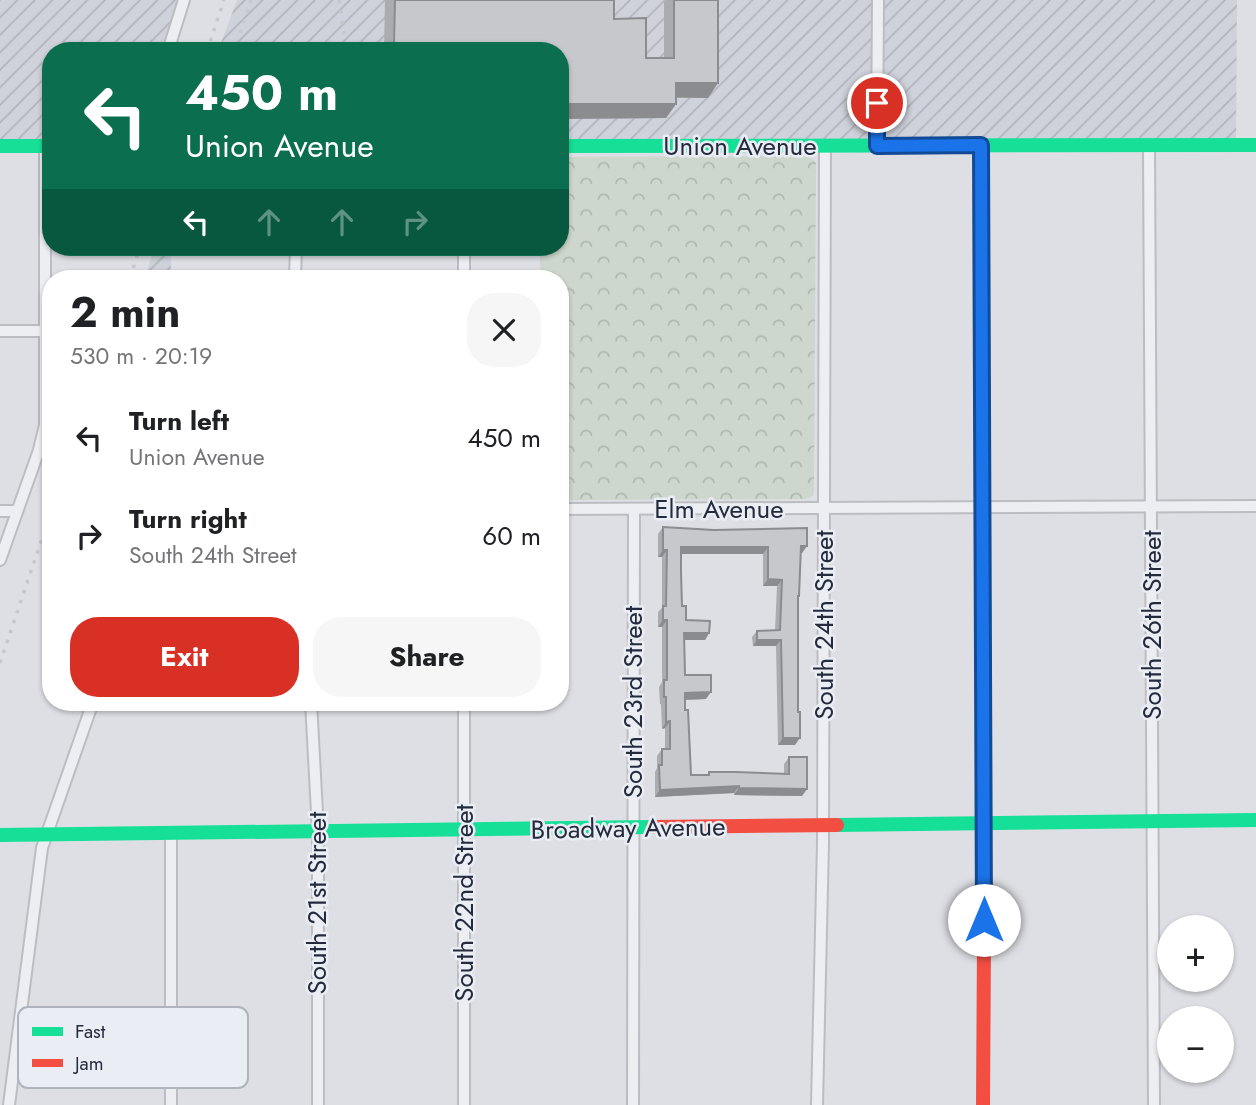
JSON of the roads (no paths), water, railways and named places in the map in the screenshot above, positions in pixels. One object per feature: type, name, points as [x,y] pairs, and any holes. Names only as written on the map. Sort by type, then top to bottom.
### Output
[{"type":"street","points":[[171,42],[184,0]]},
{"type":"street","points":[[877,146],[878,0]]},
{"type":"street","points":[[981,145],[985,824],[983,1105]]},
{"type":"street","name":"Union Avenue","points":[[569,146],[1256,145]]},
{"type":"street","points":[[0,146],[42,146]]},
{"type":"street","name":"South 24th Street","points":[[817,1105],[823,826],[825,146]]},
{"type":"street","name":"South 26th Street","points":[[1149,146],[1154,1105]]},
{"type":"street","points":[[0,331],[42,331]]},
{"type":"street","points":[[0,560],[42,438]]},
{"type":"street","name":"Elm Avenue","points":[[569,509],[1256,506]]},
{"type":"street","name":"South 23rd Street","points":[[633,1105],[634,509]]},
{"type":"street","points":[[0,511],[18,512]]},
{"type":"street","points":[[21,1007],[41,852],[90,711]]},
{"type":"street","name":"South 21st Street","points":[[311,711],[318,831],[318,1105]]},
{"type":"street","name":"South 22nd Street","points":[[464,711],[464,1105]]},
{"type":"street","name":"Broadway Avenue","points":[[0,835],[1256,820]]},
{"type":"street","points":[[171,833],[172,1007]]},
{"type":"street","points":[[9,1105],[18,1034]]},
{"type":"railway","points":[[210,42],[224,0]]},
{"type":"railway","points":[[240,33],[251,0]]},
{"type":"railway","points":[[339,0],[345,42]]},
{"type":"railway","points":[[133,270],[137,256]]},
{"type":"railway","points":[[0,663],[42,539]]}]
